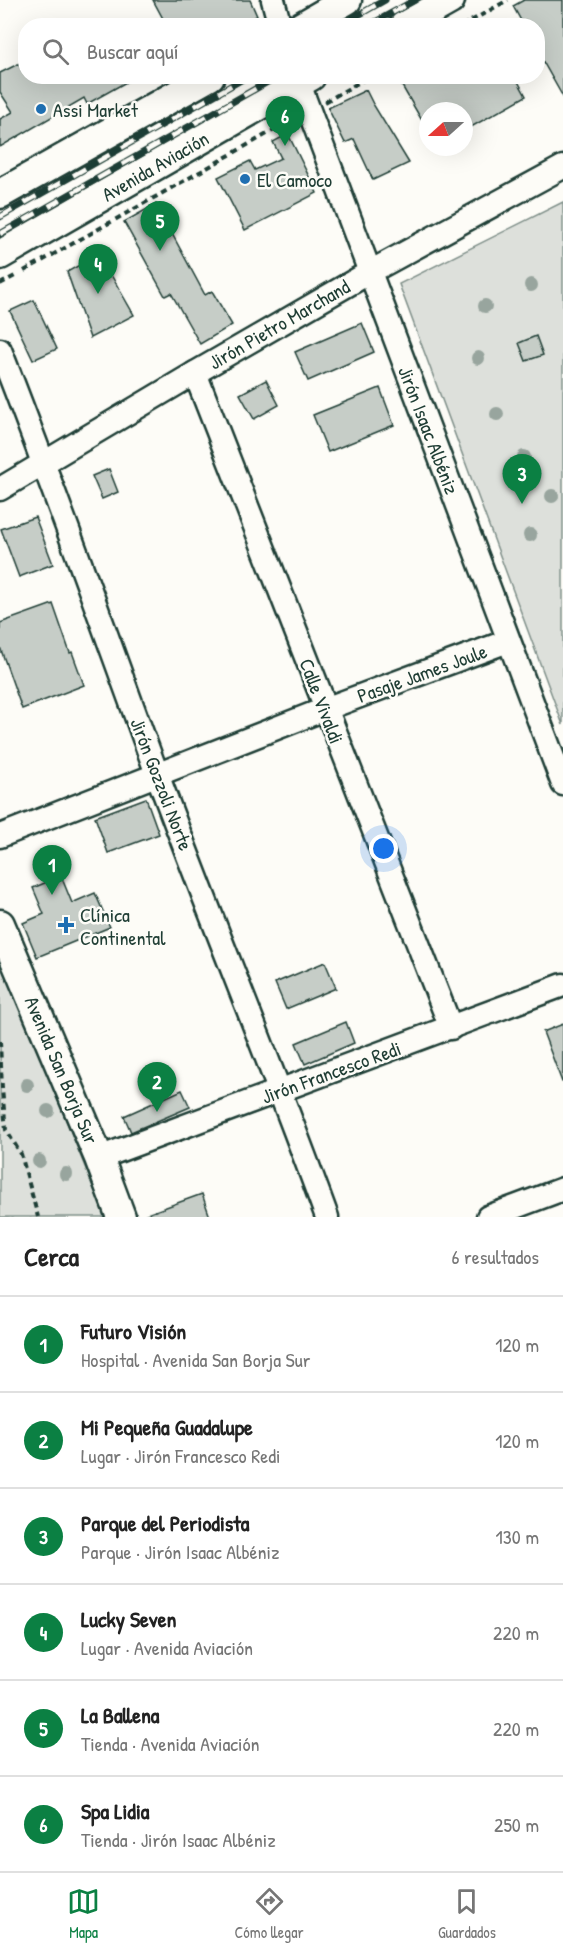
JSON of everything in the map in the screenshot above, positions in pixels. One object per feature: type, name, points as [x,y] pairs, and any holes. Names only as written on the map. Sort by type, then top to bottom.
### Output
[{"type":"main road","points":[[316,18],[347,0]]},
{"type":"main road","points":[[418,18],[450,0]]},
{"type":"main road","points":[[0,194],[196,84]]},
{"type":"main road","name":"Avenida Aviación","points":[[0,255],[293,84]]},
{"type":"main road","name":"Avenida San Borja Sur","points":[[0,924],[99,1158],[121,1217]]},
{"type":"street","points":[[273,0],[278,18]]},
{"type":"street","name":"Jirón Isaac Albéniz","points":[[303,84],[309,110],[563,784]]},
{"type":"street","name":"Jirón Pietro Marchand","points":[[0,489],[370,272],[563,168]]},
{"type":"street","name":"Jirón Gozzoli Norte","points":[[0,350],[45,463],[158,776],[281,1090],[327,1217]]},
{"type":"street","name":"Calle Vivaldi","points":[[195,373],[451,1028]]},
{"type":"street","name":"Pasaje James Joule","points":[[0,836],[508,641]]},
{"type":"street","name":"Jirón Francesco Redi","points":[[99,1158],[563,985]]},
{"type":"street","points":[[488,1217],[563,1189]]},
{"type":"path","points":[[476,18],[508,0]]},
{"type":"path","points":[[0,284],[356,84]]},
{"type":"path","points":[[0,1041],[6,1130],[21,1154],[38,1217]]},
{"type":"shaded area","points":[[563,202],[563,725],[399,284]]},
{"type":"shaded area","points":[[0,957],[102,1209],[104,1217],[0,1217]]},
{"type":"building","points":[[153,0],[250,0],[257,16],[253,18],[163,18]]},
{"type":"building","points":[[524,0],[563,0],[563,97],[545,65],[545,18],[520,18],[513,6]]},
{"type":"building","points":[[18,64],[18,84],[123,84],[87,104],[84,98],[0,147],[0,119],[13,112],[0,92],[0,73]]},
{"type":"building","points":[[405,84],[519,84],[526,96],[473,126],[473,102],[419,102],[419,115],[402,86]]},
{"type":"building","points":[[366,90],[409,163],[373,180],[354,139],[345,143],[328,108]]},
{"type":"building","points":[[288,134],[317,193],[245,230],[218,177],[250,161],[255,170],[281,158],[273,142]]},
{"type":"building","points":[[156,204],[205,295],[212,291],[232,325],[200,344],[171,293],[165,296],[124,222]]},
{"type":"building","points":[[99,254],[134,315],[90,338],[67,272]]},
{"type":"building","points":[[34,300],[57,349],[33,360],[10,311]]},
{"type":"building","points":[[362,323],[374,352],[308,381],[295,352]]},
{"type":"building","points":[[536,336],[543,355],[526,361],[519,343]]},
{"type":"building","points":[[266,380],[279,405],[254,419],[240,394]]},
{"type":"building","points":[[380,388],[394,425],[328,452],[313,415]]},
{"type":"building","points":[[109,469],[118,492],[102,499],[92,476]]},
{"type":"building","points":[[35,517],[53,564],[19,577],[1,529]]},
{"type":"building","points":[[53,604],[84,685],[22,709],[0,647],[0,623]]},
{"type":"building","points":[[146,798],[159,834],[108,853],[95,817]]},
{"type":"building","name":"Clínica Continental","points":[[61,876],[72,903],[95,893],[110,927],[37,957],[23,923],[44,914],[33,888]]},
{"type":"building","points":[[325,962],[336,988],[286,1009],[275,983]]},
{"type":"building","points":[[346,1022],[354,1043],[305,1064],[296,1043]]},
{"type":"building","points":[[563,1024],[563,1082],[562,1082],[543,1032]]},
{"type":"building","points":[[182,1090],[190,1107],[131,1132],[124,1116]]},
{"type":"building","points":[[202,1194],[210,1217],[144,1217],[144,1215]]},
{"type":"railway","points":[[353,18],[385,0]]},
{"type":"railway","points":[[382,18],[415,0]]},
{"type":"railway","points":[[0,217],[234,84]]},
{"type":"railway","points":[[0,234],[264,84]]},
{"type":"place","name":"Assi Market","points":[[41,109]]},
{"type":"place","name":"Spa Lidia","points":[[285,146]]},
{"type":"place","name":"El Camoco","points":[[245,179]]},
{"type":"place","name":"La Ballena","points":[[160,251]]},
{"type":"place","name":"Lucky Seven","points":[[98,294]]},
{"type":"place","name":"Parque del Periodista","points":[[522,504]]},
{"type":"place","name":"Futuro Visión","points":[[52,895]]},
{"type":"place","name":"Clínica Continental","points":[[66,925]]},
{"type":"place","name":"Mi Pequeña Guadalupe","points":[[157,1112]]}]
